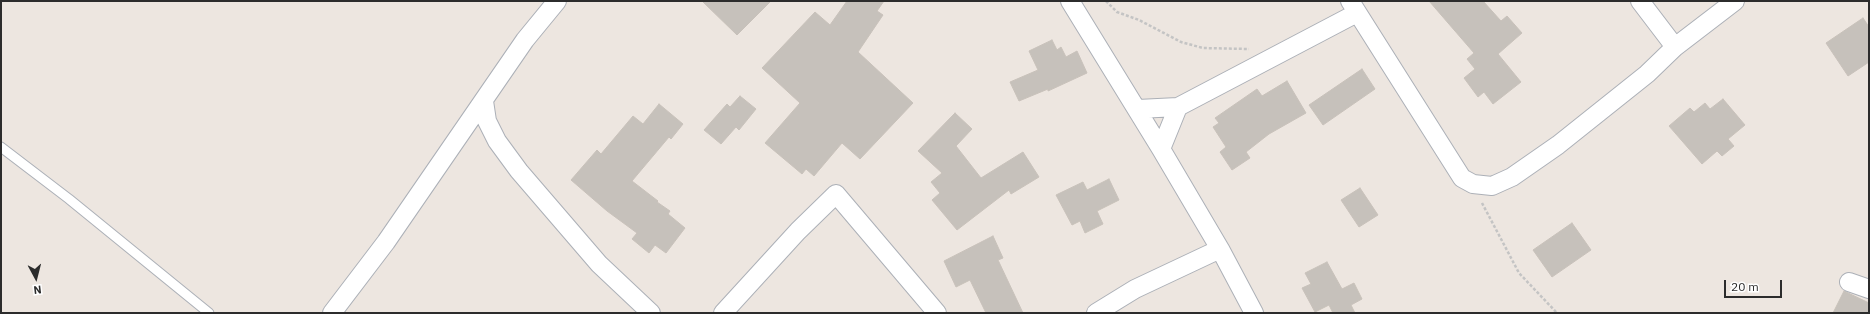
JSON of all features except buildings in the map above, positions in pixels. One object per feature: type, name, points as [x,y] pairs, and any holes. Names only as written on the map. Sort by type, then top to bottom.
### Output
[{"type":"street","points":[[330,312],[386,242],[525,40],[557,1]]},
{"type":"street","points":[[1070,1],[1138,109],[1220,249],[1254,313]]},
{"type":"street","points":[[1640,1],[1675,47]]},
{"type":"street","points":[[1138,109],[1178,107],[1271,59],[1353,7],[1462,178],[1472,184],[1492,186],[1512,177],[1558,145],[1647,74],[1675,47],[1735,1]]},
{"type":"street","points":[[484,101],[487,121],[497,141],[519,171],[599,264],[651,313]]},
{"type":"street","points":[[1161,148],[1178,107]]},
{"type":"street","points":[[723,313],[798,231],[836,194],[938,313]]},
{"type":"street","points":[[1096,313],[1135,289],[1220,249]]},
{"type":"street","points":[[1848,282],[1869,289]]},
{"type":"lane","points":[[1,147],[69,199],[209,313]]},
{"type":"path","points":[[1106,1],[1117,12],[1139,20],[1181,42],[1203,48],[1248,48],[1271,59]]},
{"type":"path","points":[[1472,184],[1519,273],[1557,313]]}]
